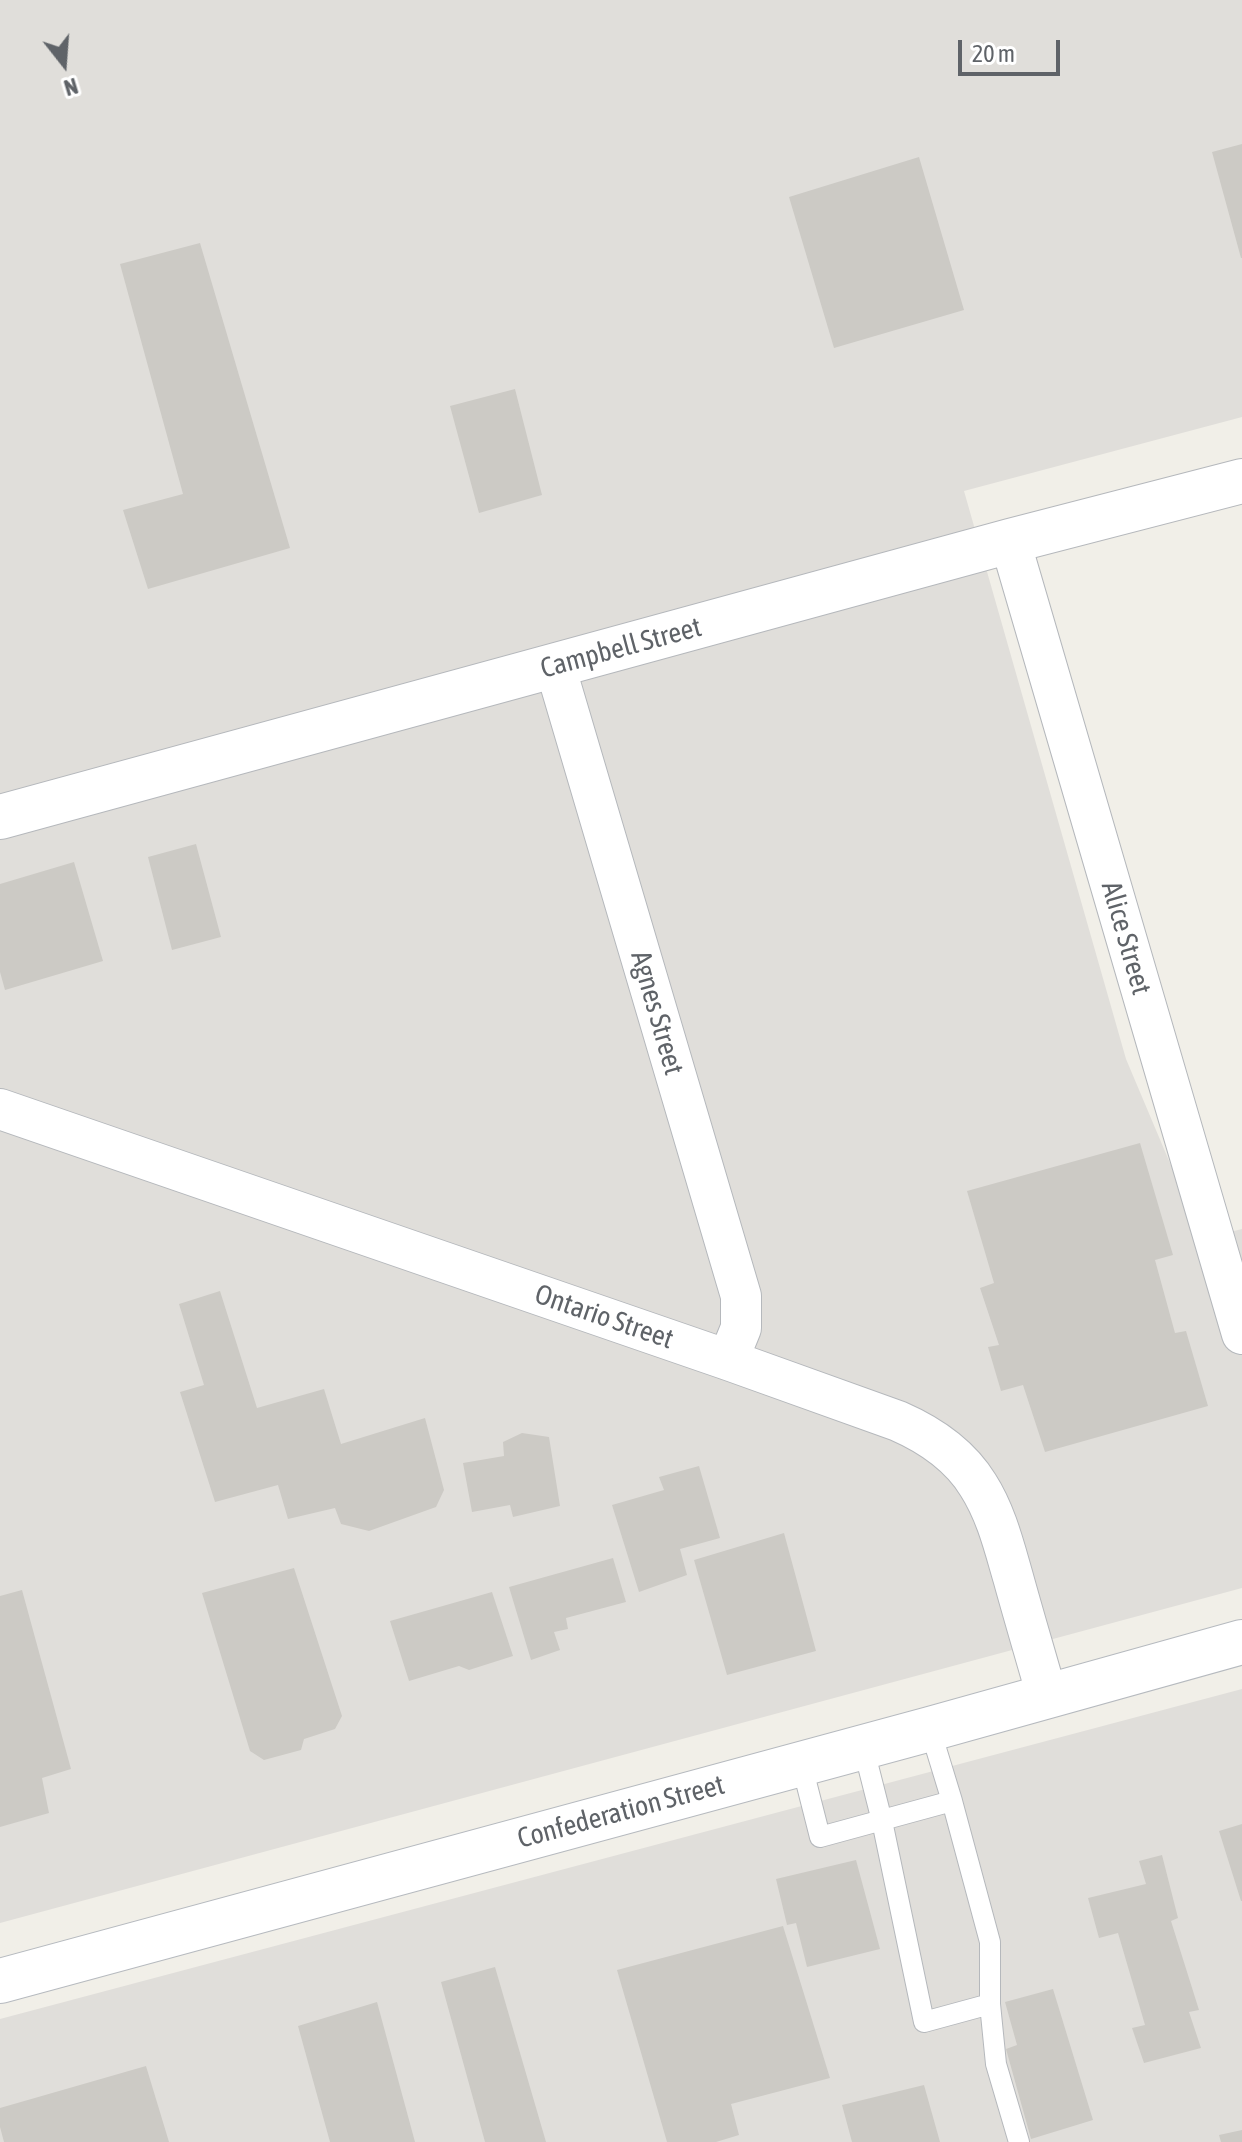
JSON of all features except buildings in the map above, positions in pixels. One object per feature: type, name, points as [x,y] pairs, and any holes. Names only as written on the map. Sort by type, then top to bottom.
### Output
[{"type":"main road","name":"Campbell Street","points":[[0,817],[1010,541],[1242,481]]},
{"type":"main road","name":"Confederation Street","points":[[0,1981],[1242,1642]]},
{"type":"street","name":"Alice Street","points":[[1010,541],[1242,1334]]},
{"type":"street","name":"Agnes Street","points":[[555,666],[741,1296],[741,1328],[728,1360]]},
{"type":"street","name":"Ontario Street","points":[[0,1109],[728,1360],[922,1432],[952,1454],[978,1484],[994,1519],[1047,1696]]},
{"type":"lane","points":[[930,1729],[990,1942],[990,2004],[996,2064],[1019,2142]]},
{"type":"lane","points":[[863,1746],[924,2022],[990,2004]]},
{"type":"lane","points":[[801,1762],[820,1837],[952,1801]]},
{"type":"shaded area","points":[[0,0],[1242,0],[1242,417],[964,491],[1126,1059],[1202,1239],[1242,1229],[1242,1588],[0,1923]]},
{"type":"shaded area","points":[[1242,1689],[1242,2142],[0,2142],[0,2019]]}]
